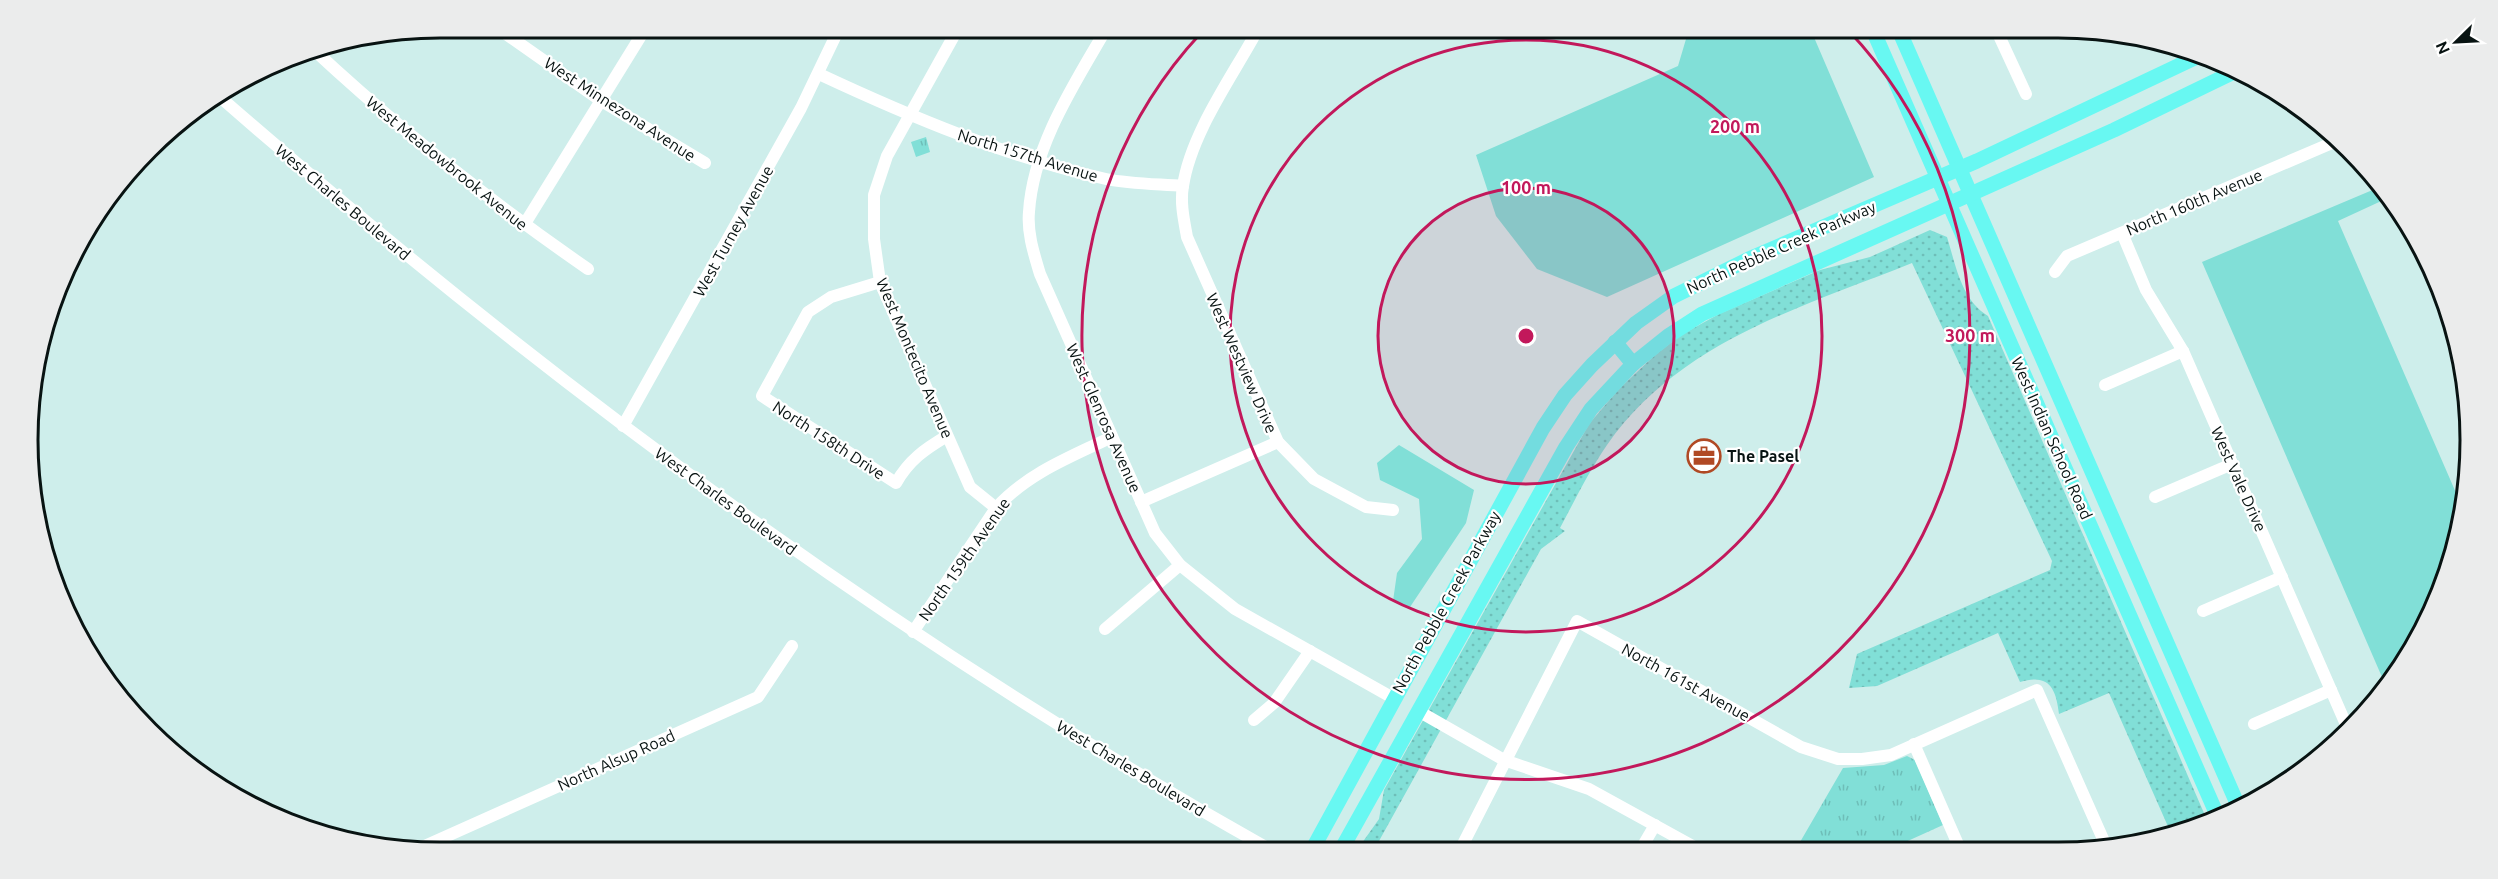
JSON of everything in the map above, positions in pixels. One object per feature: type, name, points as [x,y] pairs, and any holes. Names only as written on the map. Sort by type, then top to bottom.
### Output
[{"type":"main road","name":"West Indian School Road","points":[[1876,38],[2215,810]]},
{"type":"main road","name":"West Indian School Road","points":[[1902,38],[2236,800]]},
{"type":"main road","name":"North Pebble Creek Parkway","points":[[1316,842],[1543,428],[1565,395],[1615,342],[1658,307],[1701,282],[1959,168],[2190,60]]},
{"type":"main road","name":"North Pebble Creek Parkway","points":[[1346,842],[1570,439],[1591,409],[1633,364],[1679,328],[1721,304],[1971,195],[2227,75]]},
{"type":"main road","points":[[1615,342],[1633,364]]},
{"type":"street","name":"West Minnezona Avenue","points":[[512,38],[600,100],[705,163]]},
{"type":"street","points":[[524,225],[639,38]]},
{"type":"street","name":"West Turney Avenue","points":[[623,426],[819,74],[835,38]]},
{"type":"street","name":"West Montecito Avenue","points":[[953,38],[887,156],[874,195],[874,239],[880,282],[969,487],[996,508]]},
{"type":"street","name":"West Glenrosa Avenue","points":[[1100,38],[1064,104],[1039,161],[1029,212],[1032,244],[1040,274],[1112,437],[1155,533],[1180,565],[1235,609],[1394,698]]},
{"type":"street","points":[[1183,186],[1200,136],[1253,38]]},
{"type":"street","points":[[2000,38],[2026,94]]},
{"type":"street","name":"West Meadowbrook Avenue","points":[[320,56],[378,110],[524,225],[588,270]]},
{"type":"street","name":"North 157th Avenue","points":[[819,74],[909,117],[1039,161],[1108,179],[1183,186]]},
{"type":"street","name":"West Charles Boulevard","points":[[224,100],[446,289],[623,426],[778,540],[1007,693],[1258,842]]},
{"type":"street","name":"North 160th Avenue","points":[[2055,272],[2067,256],[2331,143]]},
{"type":"street","name":"West Westview Drive","points":[[1183,186],[1182,212],[1186,237],[1278,442],[1314,479],[1366,507],[1393,510]]},
{"type":"street","name":"West Vale Drive","points":[[2122,233],[2146,290],[2183,351],[2345,722]]},
{"type":"street","name":"North 158th Drive","points":[[880,282],[831,297],[808,312],[762,396],[896,483],[904,468],[920,452],[947,436]]},
{"type":"street","points":[[2105,385],[2183,351]]},
{"type":"street","name":"North 159th Avenue","points":[[913,632],[996,508],[1012,491],[1040,472],[1112,437]]},
{"type":"street","points":[[1141,502],[1278,442]]},
{"type":"street","points":[[2155,497],[2232,464]]},
{"type":"street","points":[[1105,629],[1180,565]]},
{"type":"street","points":[[2204,611],[2282,577]]},
{"type":"street","name":"North 161st Avenue","points":[[1464,842],[1577,621],[1801,747],[1838,759],[1862,759],[1891,755],[2037,690],[2103,839]]},
{"type":"street","name":"North Alsup Road","points":[[434,842],[758,697],[792,646]]},
{"type":"street","points":[[1254,720],[1274,703],[1310,651]]},
{"type":"street","points":[[2254,724],[2331,690]]},
{"type":"street","points":[[1420,712],[1504,760],[1588,789],[1685,842]]},
{"type":"street","points":[[1914,744],[1957,842]]},
{"type":"street","points":[[1645,842],[1655,825]]},
{"type":"green space","points":[[1686,38],[1814,38],[1874,177],[1607,297],[1537,269],[1496,216],[1476,155],[1678,66]]},
{"type":"green space","points":[[926,137],[930,152],[916,157],[911,142]]},
{"type":"green space","points":[[2373,190],[2382,201],[2338,221],[2457,494],[2447,544],[2430,593],[2407,640],[2382,677],[2202,262]]},
{"type":"green space","points":[[1930,230],[1947,237],[1961,281],[1971,301],[1988,316],[2204,814],[2168,826],[2109,693],[2059,714],[2056,697],[2049,685],[2038,680],[2020,682],[1998,633],[1877,686],[1849,688],[1857,654],[2050,570],[2052,561],[1912,263],[1827,296],[1745,332],[1706,354],[1670,379],[1636,409],[1594,465],[1560,528],[1565,531],[1541,549],[1378,842],[1363,842],[1379,819],[1384,790],[1589,424],[1618,390],[1655,355],[1681,335],[1719,314],[1820,270],[1870,257]]},
{"type":"green space","points":[[1399,445],[1474,490],[1466,523],[1410,607],[1393,601],[1397,573],[1422,539],[1419,499],[1380,480],[1377,463]]},
{"type":"green space","points":[[1907,756],[1915,760],[1943,825],[1905,842],[1800,842],[1843,768],[1884,765]]},
{"type":"place","name":"The Pasel","points":[[1704,456]]}]
